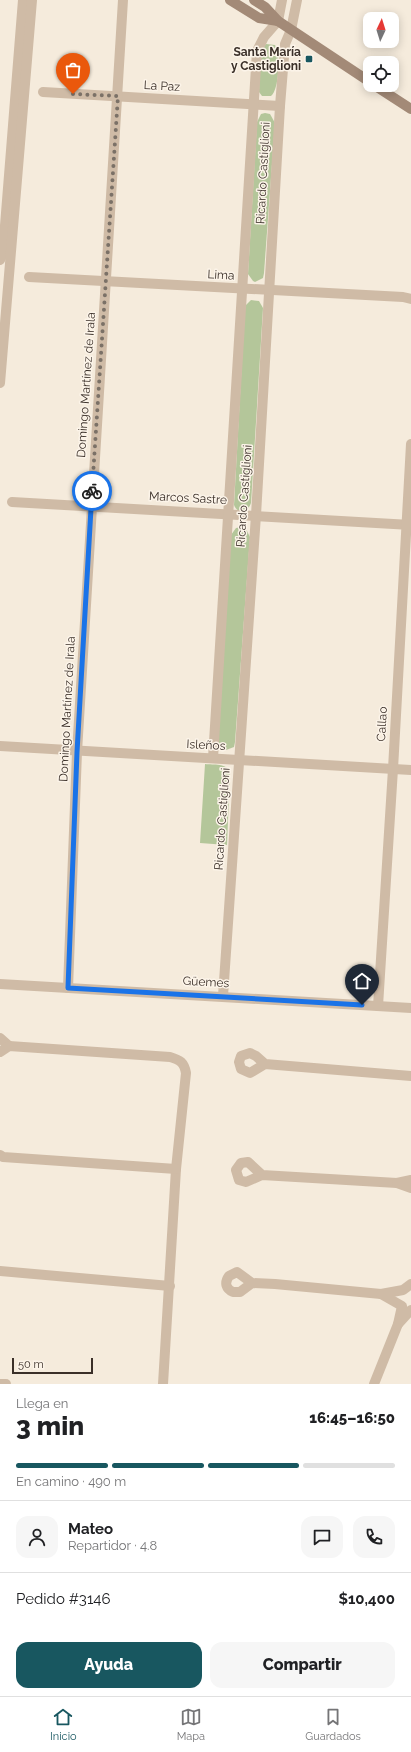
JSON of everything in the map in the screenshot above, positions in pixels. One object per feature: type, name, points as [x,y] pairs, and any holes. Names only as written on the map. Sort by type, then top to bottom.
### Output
[{"type":"main road","points":[[230,0],[259,18],[278,21]]},
{"type":"main road","points":[[254,0],[265,7],[278,21],[363,77]]},
{"type":"main road","points":[[385,92],[411,109]]},
{"type":"street","points":[[4,257],[2,241],[22,0]]},
{"type":"street","points":[[0,383],[4,257],[32,0]]},
{"type":"street","name":"Domingo Martínez de Irala","points":[[68,988],[77,752],[123,0]]},
{"type":"street","points":[[278,21],[282,0]]},
{"type":"street","name":"Ricardo Castiglioni","points":[[223,996],[256,515],[280,106],[285,44],[291,30],[297,0]]},
{"type":"street","name":"Ricardo Castiglioni","points":[[213,758],[227,513],[243,289],[257,51],[264,36],[278,21]]},
{"type":"street","name":"La Paz","points":[[43,92],[280,106]]},
{"type":"street","name":"Lima","points":[[29,277],[403,297],[411,299]]},
{"type":"street","name":"Callao","points":[[378,1006],[409,524],[411,444]]},
{"type":"street","name":"Marcos Sastre","points":[[12,502],[409,524]]},
{"type":"street","name":"Isleños","points":[[0,746],[77,752],[239,759],[411,770]]},
{"type":"street","name":"Güemes","points":[[0,984],[411,1008]]},
{"type":"street","points":[[0,1038],[9,1046]]},
{"type":"street","points":[[0,1052],[9,1046],[170,1057],[179,1059],[185,1065],[186,1073],[176,1169],[170,1286],[162,1384]]},
{"type":"street","points":[[265,1064],[409,1077]]},
{"type":"street","points":[[1,1157],[176,1169]]},
{"type":"street","points":[[262,1175],[396,1183],[411,1180]]},
{"type":"street","points":[[396,1183],[411,1188]]},
{"type":"street","points":[[0,1271],[170,1286]]},
{"type":"street","points":[[252,1284],[275,1284],[382,1294],[408,1287]]},
{"type":"street","points":[[408,1287],[399,1299],[408,1308]]},
{"type":"street","points":[[382,1294],[408,1308]]},
{"type":"street","points":[[374,1384],[398,1324],[408,1308]]},
{"type":"street","points":[[0,1384],[6,1384]]},
{"type":"green space","points":[[266,44],[275,45],[278,56],[276,87],[271,96],[262,96],[259,92],[260,51]]},
{"type":"green space","points":[[261,114],[270,114],[275,123],[264,273],[263,278],[255,282],[248,274],[257,122]]},
{"type":"green space","points":[[251,300],[259,301],[263,308],[251,503],[248,509],[240,511],[234,505],[245,306]]},
{"type":"green space","points":[[241,527],[246,529],[250,537],[235,742],[234,747],[226,750],[222,748],[218,742],[231,535],[236,528]]},
{"type":"green space","points":[[205,764],[223,766],[230,772],[227,845],[200,843]]},
{"type":"way so far","points":[[73,94],[118,96],[92,491]]},
{"type":"place","name":"Santa María y Castiglioni","points":[[309,59]]},
{"type":"route","points":[[92,491],[77,752],[68,988],[362,1005]]}]
